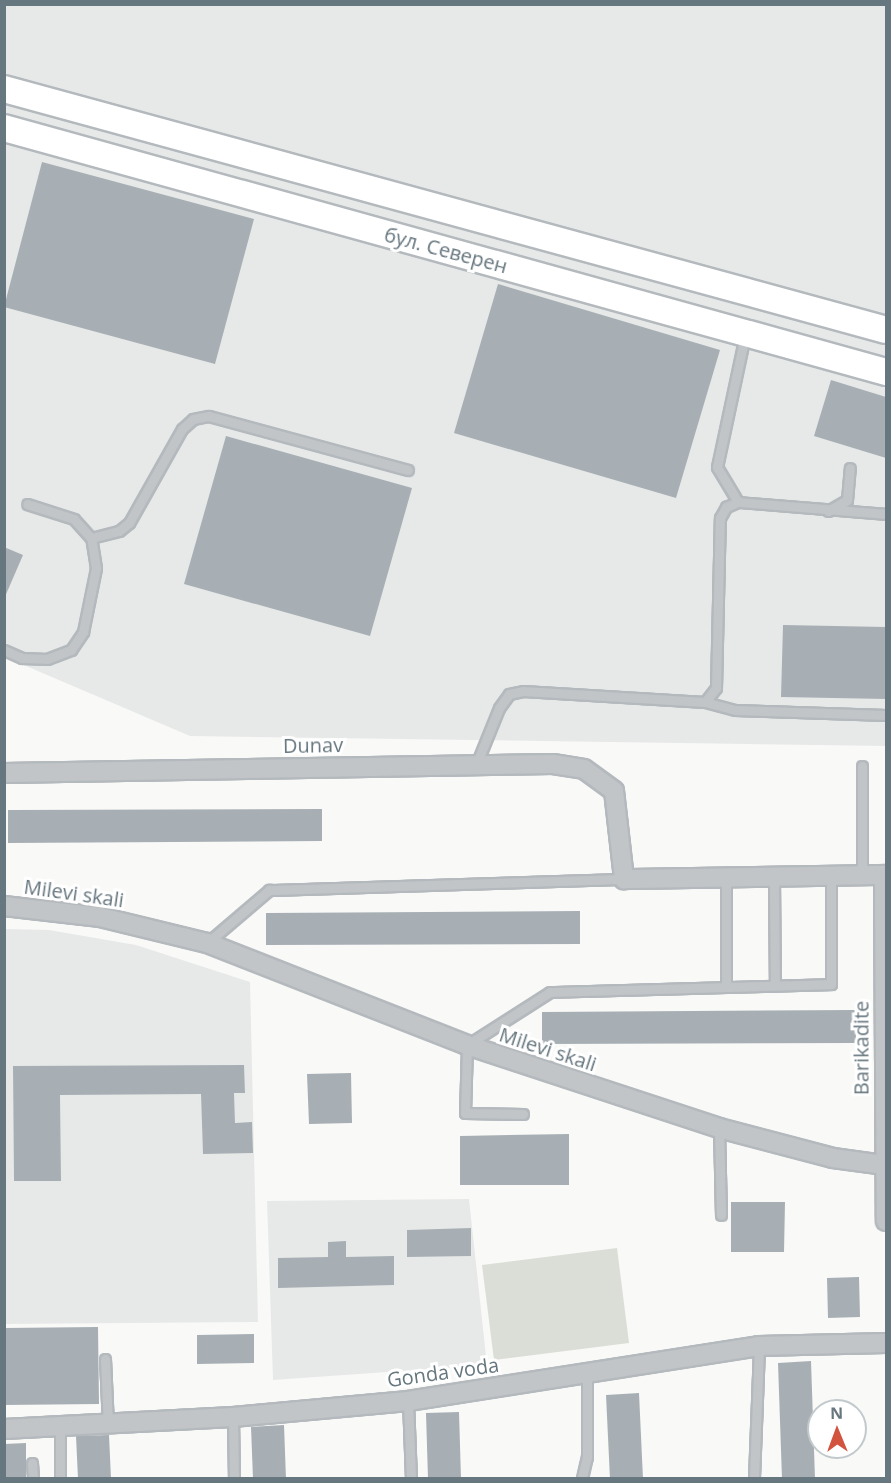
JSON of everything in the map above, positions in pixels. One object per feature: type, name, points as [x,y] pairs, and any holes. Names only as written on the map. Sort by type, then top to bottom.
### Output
[{"type":"main road","name":"бул. Северен","points":[[4,89],[886,330]]},
{"type":"main road","name":"бул. Северен","points":[[4,128],[886,372]]},
{"type":"street","name":"Dunav","points":[[4,773],[553,764],[584,769],[614,791],[624,879]]},
{"type":"street","points":[[624,879],[726,880],[885,875]]},
{"type":"street","name":"Barikadite","points":[[885,875],[884,1165],[886,1221]]},
{"type":"street","name":"Milevi skali","points":[[4,906],[100,917],[207,943],[466,1046],[719,1128],[833,1158],[884,1165]]},
{"type":"street","name":"Gonda voda","points":[[4,1429],[233,1417],[408,1401],[759,1346],[886,1343]]},
{"type":"lane","points":[[738,502],[717,467],[745,333]]},
{"type":"lane","points":[[92,538],[119,531],[129,523],[182,429],[194,419],[209,416],[408,470]]},
{"type":"lane","points":[[827,511],[847,500],[850,468]]},
{"type":"lane","points":[[705,702],[716,688],[720,518],[726,507],[738,502],[886,514]]},
{"type":"lane","points":[[4,650],[22,658],[48,659],[71,650],[83,632],[91,601],[96,568],[92,538],[74,519],[27,504]]},
{"type":"lane","points":[[476,765],[498,708],[509,694],[523,691],[705,702],[735,710],[886,715]]},
{"type":"lane","points":[[862,766],[862,876]]},
{"type":"lane","points":[[523,1114],[465,1113],[466,1046],[550,992],[831,984],[831,877]]},
{"type":"lane","points":[[774,878],[775,985]]},
{"type":"lane","points":[[207,943],[269,890],[624,879]]},
{"type":"lane","points":[[726,880],[726,986]]},
{"type":"lane","points":[[719,1128],[722,1215]]},
{"type":"lane","points":[[754,1479],[759,1346]]},
{"type":"lane","points":[[105,1359],[108,1424]]},
{"type":"lane","points":[[582,1479],[587,1457],[587,1374]]},
{"type":"lane","points":[[408,1401],[411,1479]]},
{"type":"lane","points":[[233,1417],[234,1479]]},
{"type":"lane","points":[[60,1427],[60,1479]]},
{"type":"lane","points":[[32,1463],[33,1479]]},
{"type":"shaded area","points":[[5,5],[886,5],[886,746],[190,736],[5,657]]},
{"type":"shaded area","points":[[5,929],[49,930],[136,945],[250,982],[258,1322],[5,1324]]},
{"type":"shaded area","points":[[469,1199],[487,1365],[273,1380],[267,1201]]},
{"type":"shaded area","points":[[617,1248],[629,1343],[494,1360],[482,1265]]},
{"type":"building","points":[[42,162],[254,219],[215,364],[4,307]]},
{"type":"building","points":[[498,284],[720,350],[676,498],[454,433]]},
{"type":"building","points":[[831,380],[886,397],[886,458],[814,436]]},
{"type":"building","points":[[226,436],[412,488],[370,636],[184,584]]},
{"type":"building","points":[[4,547],[23,555],[4,599]]},
{"type":"building","points":[[783,625],[886,627],[886,699],[781,697]]},
{"type":"building","points":[[322,809],[322,841],[8,843],[8,810]]},
{"type":"building","points":[[580,911],[580,944],[266,945],[266,913]]},
{"type":"building","points":[[856,1010],[856,1043],[542,1044],[542,1012]]},
{"type":"building","points":[[244,1065],[245,1093],[234,1093],[235,1123],[252,1122],[253,1153],[203,1154],[201,1094],[60,1095],[61,1181],[14,1181],[13,1066]]},
{"type":"building","points":[[351,1073],[352,1123],[309,1124],[307,1074]]},
{"type":"building","points":[[569,1134],[569,1185],[460,1185],[460,1136]]},
{"type":"building","points":[[731,1202],[785,1202],[784,1252],[731,1252]]},
{"type":"building","points":[[471,1228],[471,1256],[407,1257],[407,1230]]},
{"type":"building","points":[[346,1241],[346,1257],[394,1256],[394,1285],[278,1288],[278,1258],[328,1257],[328,1242]]},
{"type":"building","points":[[859,1277],[860,1317],[828,1318],[827,1278]]},
{"type":"building","points":[[98,1327],[99,1404],[4,1405],[4,1328]]},
{"type":"building","points":[[254,1334],[254,1363],[197,1364],[197,1335]]},
{"type":"building","points":[[811,1361],[812,1399],[807,1399],[807,1459],[814,1459],[815,1479],[782,1479],[778,1363]]},
{"type":"building","points":[[639,1393],[643,1479],[610,1479],[606,1395]]},
{"type":"building","points":[[459,1412],[461,1479],[428,1479],[426,1413]]},
{"type":"building","points":[[284,1425],[286,1479],[253,1479],[251,1427]]},
{"type":"building","points":[[109,1435],[111,1479],[78,1479],[76,1436]]},
{"type":"building","points":[[26,1443],[26,1479],[4,1479],[4,1444]]}]
